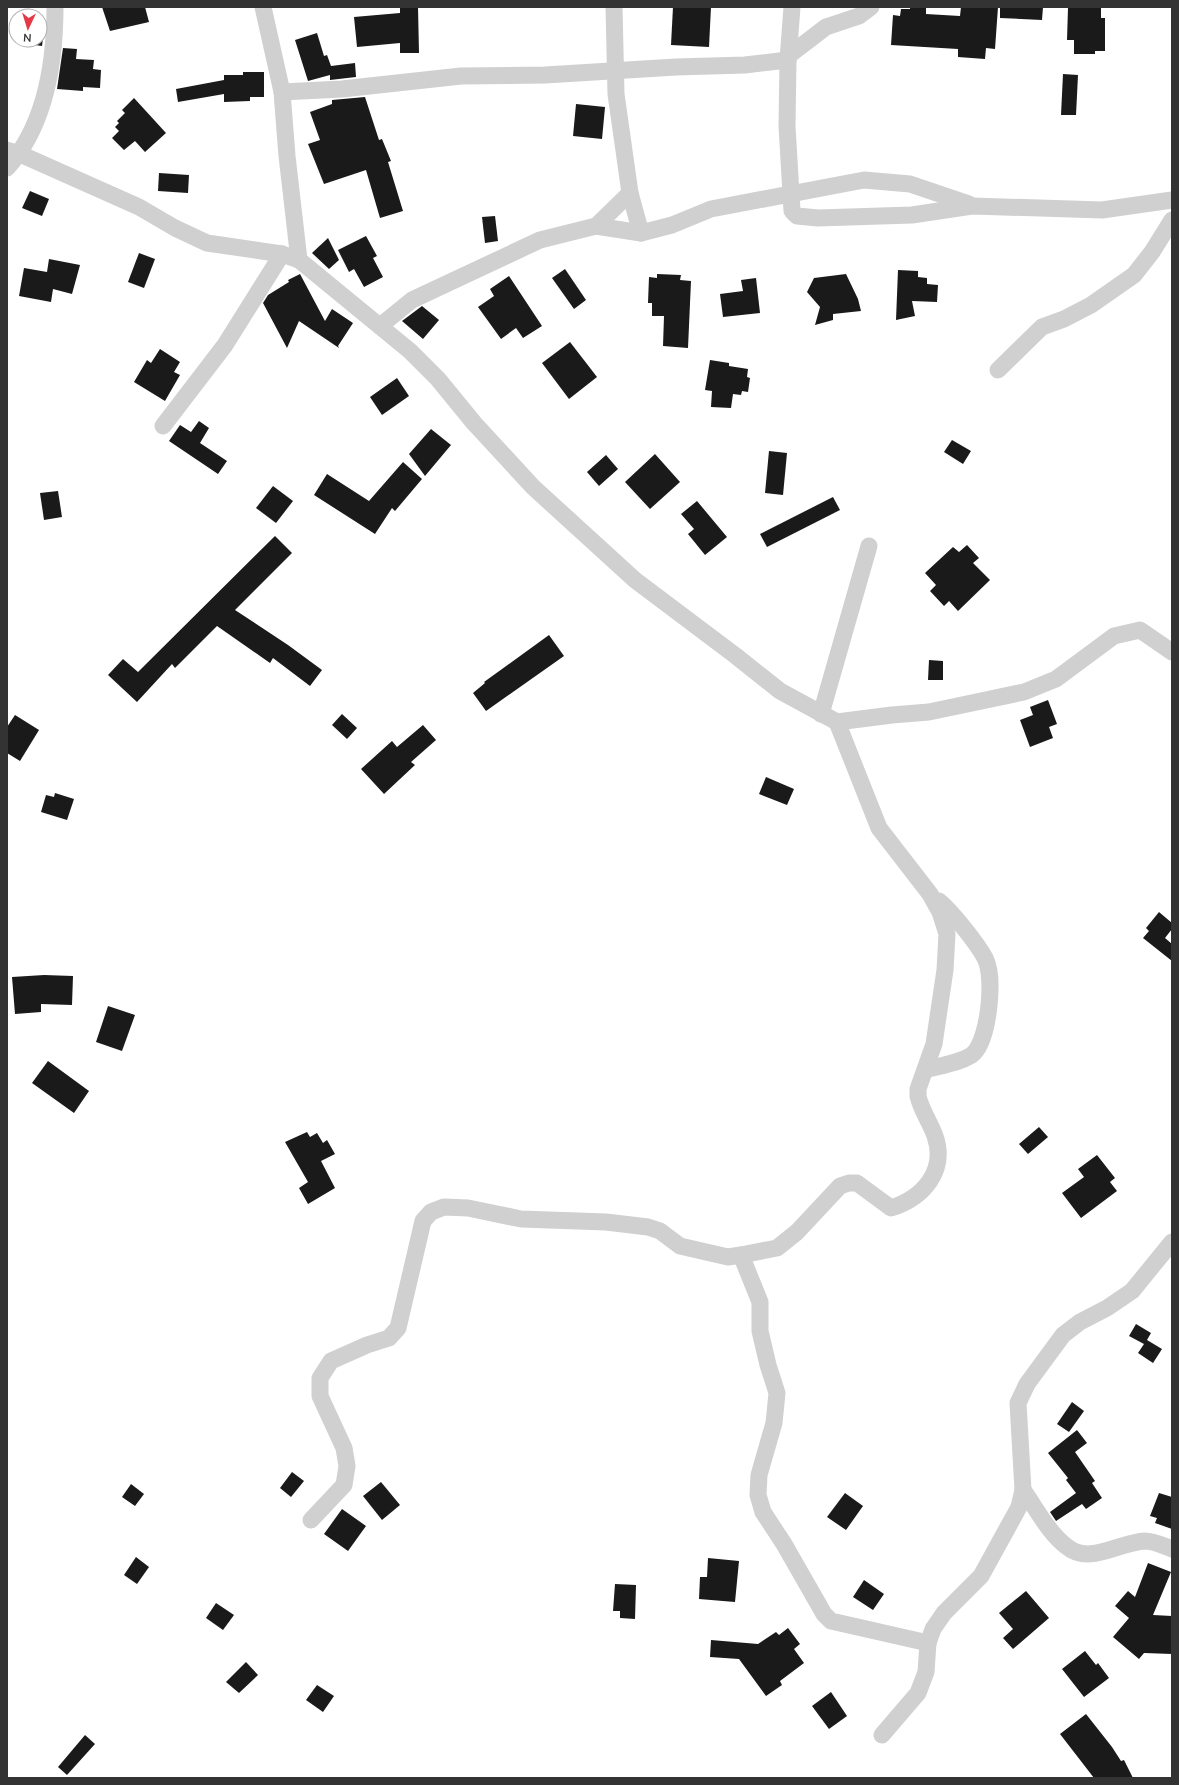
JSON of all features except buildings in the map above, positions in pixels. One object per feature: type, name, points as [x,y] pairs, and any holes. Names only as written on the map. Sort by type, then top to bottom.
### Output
[{"type":"street","points":[[7,168],[14,152],[35,122],[49,76],[55,42],[55,7]]},
{"type":"street","points":[[263,7],[282,92],[287,156],[299,260]]},
{"type":"street","points":[[614,7],[616,94],[630,194],[641,233]]},
{"type":"street","points":[[792,7],[788,58],[787,126],[792,211],[797,216],[818,218],[912,215],[972,206],[1102,210],[1172,200]]},
{"type":"street","points":[[282,92],[342,88],[461,76],[519,76],[745,65],[788,58],[826,27],[859,16],[871,7]]},
{"type":"street","points":[[14,152],[139,207],[175,228],[207,243],[282,254],[299,260],[410,351],[438,379],[474,423],[533,487],[635,580],[780,691],[837,722],[930,712],[1024,692],[1056,679],[1114,636],[1140,630],[1172,652]]},
{"type":"street","points":[[380,326],[412,300],[540,240],[596,226],[641,233],[672,225],[711,209],[792,195],[864,180],[910,184],[972,206]]},
{"type":"street","points":[[596,226],[630,194]]},
{"type":"street","points":[[998,370],[1042,327],[1064,319],[1091,305],[1134,275],[1152,252],[1172,220]]},
{"type":"street","points":[[163,426],[226,345],[282,254]]},
{"type":"street","points":[[821,714],[870,546]]},
{"type":"street","points":[[311,1520],[344,1485],[347,1466],[344,1448],[320,1396],[320,1378],[331,1360],[367,1345],[389,1338],[398,1328],[423,1221],[431,1212],[444,1207],[468,1208],[521,1219],[606,1222],[648,1227],[660,1231],[680,1246],[728,1256],[741,1256],[777,1248],[797,1232],[840,1186],[849,1182],[857,1183],[891,1208],[907,1203],[923,1190],[936,1171],[938,1147],[935,1134],[918,1096],[918,1089],[934,1044],[945,970],[947,934],[940,912],[930,894],[879,828],[837,722]]},
{"type":"street","points":[[925,1070],[966,1058],[974,1053],[979,1045],[986,1024],[990,982],[985,959],[948,909],[930,894]]},
{"type":"street","points":[[882,1735],[918,1693],[926,1672],[928,1643],[933,1629],[944,1612],[981,1576],[1019,1507],[1023,1490],[1018,1403],[1027,1384],[1063,1335],[1080,1322],[1107,1308],[1132,1291],[1171,1248]]},
{"type":"street","points":[[741,1256],[760,1302],[760,1331],[768,1365],[777,1393],[774,1423],[759,1475],[758,1495],[763,1512],[784,1544],[824,1614],[831,1621],[928,1643]]},
{"type":"street","points":[[1023,1490],[1054,1534],[1066,1547],[1078,1552],[1090,1555],[1146,1541],[1172,1549]]}]
